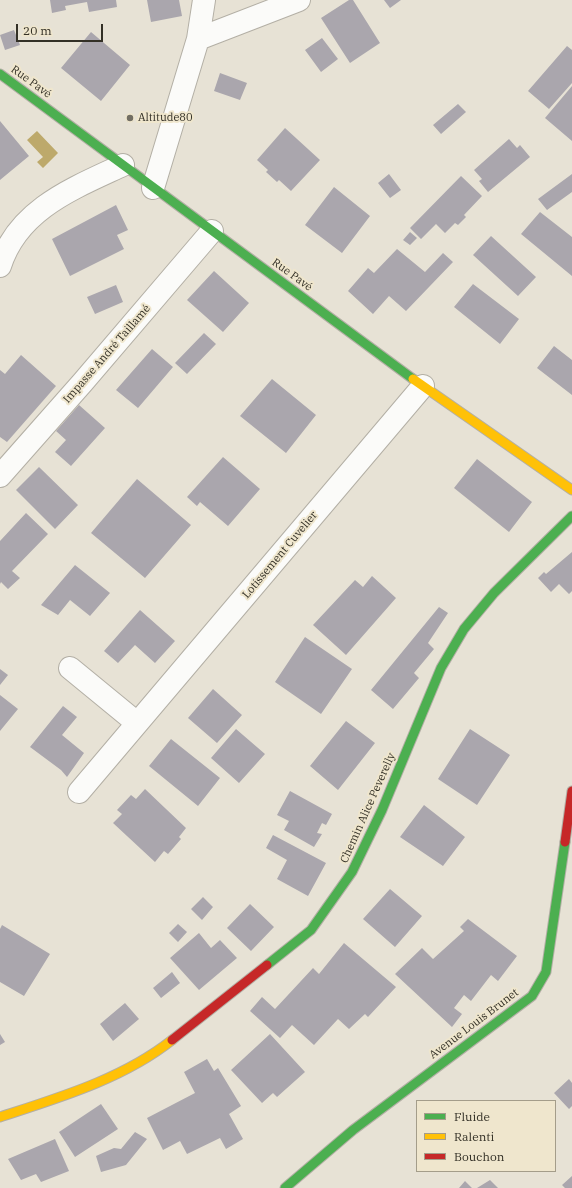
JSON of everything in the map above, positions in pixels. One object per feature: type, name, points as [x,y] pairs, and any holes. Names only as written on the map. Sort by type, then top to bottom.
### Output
[{"type":"street","points":[[153,188],[198,39],[204,0]]},
{"type":"street","points":[[198,39],[299,0]]},
{"type":"street","name":"Rue Pavé","points":[[0,74],[423,386],[570,486]]},
{"type":"street","points":[[0,266],[5,248],[27,221],[57,196],[123,165]]},
{"type":"street","name":"Impasse André Taillamé","points":[[0,476],[83,382],[212,231]]},
{"type":"street","name":"Lotissement Cuvelier","points":[[79,792],[423,386]]},
{"type":"street","name":"Chemin Alice Peverelly","points":[[0,1117],[83,1090],[158,1051],[312,930],[352,872],[382,810],[441,668],[464,629],[494,593],[572,516]]},
{"type":"street","points":[[70,668],[137,723]]},
{"type":"street","name":"Avenue Louis Brunet","points":[[285,1188],[353,1130],[532,996],[546,972],[572,791]]},
{"type":"shaded area","points":[[37,131],[58,153],[43,168],[37,162],[43,157],[27,140]]},
{"type":"building","points":[[50,0],[116,0],[117,7],[89,12],[87,2],[65,6],[66,10],[52,13]]},
{"type":"building","points":[[147,0],[179,0],[182,16],[151,22]]},
{"type":"building","points":[[349,0],[353,0],[380,43],[350,63],[321,18]]},
{"type":"building","points":[[384,0],[401,0],[390,8]]},
{"type":"building","points":[[14,30],[20,45],[5,50],[0,35]]},
{"type":"building","points":[[91,32],[130,65],[101,101],[61,68]]},
{"type":"building","points":[[322,38],[338,59],[321,72],[305,50]]},
{"type":"building","points":[[567,46],[572,50],[572,83],[549,109],[528,91]]},
{"type":"building","points":[[220,73],[247,83],[240,100],[214,91]]},
{"type":"building","points":[[572,86],[572,141],[545,118]]},
{"type":"building","points":[[458,104],[466,112],[441,134],[433,125]]},
{"type":"building","points":[[0,121],[29,156],[0,180]]},
{"type":"building","points":[[285,128],[320,160],[291,191],[279,180],[277,182],[266,172],[268,170],[257,160]]},
{"type":"building","points":[[509,139],[517,148],[520,145],[530,157],[488,192],[479,181],[482,179],[474,170]]},
{"type":"building","points":[[389,174],[401,190],[390,198],[378,183]]},
{"type":"building","points":[[572,174],[572,192],[547,210],[538,199]]},
{"type":"building","points":[[461,176],[482,196],[464,215],[466,217],[458,225],[455,223],[445,233],[436,224],[421,239],[410,228]]},
{"type":"building","points":[[334,187],[370,216],[342,253],[305,225]]},
{"type":"building","points":[[116,205],[128,230],[117,235],[124,249],[70,276],[52,239]]},
{"type":"building","points":[[540,212],[572,237],[572,276],[521,234]]},
{"type":"building","points":[[410,232],[417,238],[410,245],[403,240]]},
{"type":"building","points":[[491,236],[536,277],[518,296],[473,255]]},
{"type":"building","points":[[397,249],[425,272],[443,253],[453,262],[406,311],[389,296],[373,314],[348,291],[368,268],[374,273]]},
{"type":"building","points":[[214,271],[249,303],[223,332],[187,300]]},
{"type":"building","points":[[473,284],[519,319],[500,344],[454,307]]},
{"type":"building","points":[[116,285],[123,302],[95,314],[87,297]]},
{"type":"building","points":[[204,333],[216,344],[187,374],[175,363]]},
{"type":"building","points":[[554,346],[572,360],[572,395],[537,368]]},
{"type":"building","points":[[152,349],[173,367],[138,408],[116,390]]},
{"type":"building","points":[[21,355],[56,386],[7,442],[0,437],[0,370],[5,374]]},
{"type":"building","points":[[272,379],[316,415],[286,453],[240,416]]},
{"type":"building","points":[[79,405],[105,428],[71,466],[55,452],[66,440],[56,431]]},
{"type":"building","points":[[223,457],[260,489],[228,526],[200,502],[197,506],[187,497]]},
{"type":"building","points":[[477,459],[532,502],[509,532],[454,488]]},
{"type":"building","points":[[39,467],[78,505],[55,529],[16,490]]},
{"type":"building","points":[[137,479],[191,525],[145,578],[91,533]]},
{"type":"building","points":[[26,513],[48,534],[12,571],[20,578],[8,589],[1,582],[0,584],[0,541]]},
{"type":"building","points":[[572,552],[572,591],[569,594],[559,584],[551,592],[538,578],[544,572],[546,574]]},
{"type":"building","points":[[75,565],[110,593],[90,616],[70,600],[58,615],[41,605]]},
{"type":"building","points":[[372,576],[396,598],[346,655],[313,625],[355,580],[363,587]]},
{"type":"building","points":[[439,607],[448,613],[428,643],[434,649],[414,673],[419,678],[393,709],[371,690]]},
{"type":"building","points":[[140,610],[175,641],[155,663],[135,645],[118,663],[104,651]]},
{"type":"building","points":[[305,637],[352,669],[321,714],[275,682]]},
{"type":"building","points":[[0,669],[8,675],[0,685]]},
{"type":"building","points":[[213,689],[242,715],[217,743],[188,718]]},
{"type":"building","points":[[0,695],[18,709],[0,731]]},
{"type":"building","points":[[63,706],[77,717],[62,735],[84,753],[67,777],[61,770],[30,747]]},
{"type":"building","points":[[346,721],[375,743],[338,790],[310,766]]},
{"type":"building","points":[[236,729],[265,754],[239,783],[211,758]]},
{"type":"building","points":[[470,729],[510,755],[477,805],[438,779]]},
{"type":"building","points":[[171,739],[220,778],[198,806],[149,766]]},
{"type":"building","points":[[145,789],[186,828],[179,837],[181,839],[168,854],[164,851],[155,862],[113,823],[122,814],[117,810],[131,795],[136,799]]},
{"type":"building","points":[[290,791],[332,814],[326,825],[322,823],[317,833],[322,834],[314,847],[284,830],[289,821],[277,815]]},
{"type":"building","points":[[424,805],[465,837],[443,866],[400,837]]},
{"type":"building","points":[[273,835],[326,863],[308,896],[277,879],[287,860],[266,848]]},
{"type":"building","points":[[390,889],[422,916],[395,947],[363,919]]},
{"type":"building","points":[[203,897],[213,907],[202,920],[191,909]]},
{"type":"building","points":[[250,904],[274,927],[251,951],[227,928]]},
{"type":"building","points":[[468,919],[517,956],[498,981],[491,975],[471,1001],[464,995],[454,1008],[462,1014],[452,1027],[395,974],[422,948],[433,959],[464,931],[460,927]]},
{"type":"building","points":[[178,924],[187,932],[178,942],[169,933]]},
{"type":"building","points":[[2,925],[50,954],[24,996],[0,982],[0,929]]},
{"type":"building","points":[[199,933],[211,948],[220,940],[237,958],[199,990],[170,958]]},
{"type":"building","points":[[344,943],[396,987],[368,1017],[365,1014],[349,1029],[338,1019],[314,1045],[292,1025],[280,1038],[250,1011],[262,997],[275,1009],[313,968],[319,974]]},
{"type":"building","points":[[172,972],[180,983],[161,998],[153,988]]},
{"type":"building","points":[[125,1003],[139,1019],[113,1041],[100,1024]]},
{"type":"building","points":[[0,1034],[5,1042],[0,1045]]},
{"type":"building","points":[[270,1034],[305,1072],[277,1097],[273,1093],[262,1103],[231,1070]]},
{"type":"building","points":[[207,1059],[214,1071],[218,1068],[241,1106],[229,1114],[243,1139],[226,1149],[220,1138],[187,1154],[180,1141],[163,1150],[147,1118],[195,1093],[184,1072]]},
{"type":"building","points":[[569,1079],[572,1083],[572,1106],[569,1109],[554,1093]]},
{"type":"building","points":[[101,1104],[118,1129],[75,1157],[59,1132]]},
{"type":"building","points":[[135,1132],[147,1139],[126,1165],[101,1172],[96,1156],[114,1148],[121,1149]]},
{"type":"building","points":[[55,1139],[69,1171],[41,1182],[36,1174],[21,1180],[8,1159]]},
{"type":"building","points":[[572,1176],[572,1188],[565,1188],[562,1185]]},
{"type":"building","points":[[490,1180],[498,1188],[477,1188]]},
{"type":"building","points":[[465,1181],[472,1188],[459,1188]]},
{"type":"traffic: fast","points":[[0,74],[413,379]]},
{"type":"traffic: fast","points":[[267,965],[311,930],[352,872],[382,810],[441,668],[464,629],[494,593],[572,516]]},
{"type":"traffic: fast","points":[[285,1188],[353,1130],[532,996],[546,972],[565,842]]},
{"type":"traffic: slow","points":[[413,379],[572,490]]},
{"type":"traffic: slow","points":[[0,1117],[67,1095],[89,1086],[133,1066],[172,1040]]},
{"type":"traffic: jam","points":[[565,842],[572,791]]},
{"type":"traffic: jam","points":[[172,1040],[267,965]]},
{"type":"place","name":"Altitude80","points":[[130,118]]}]
